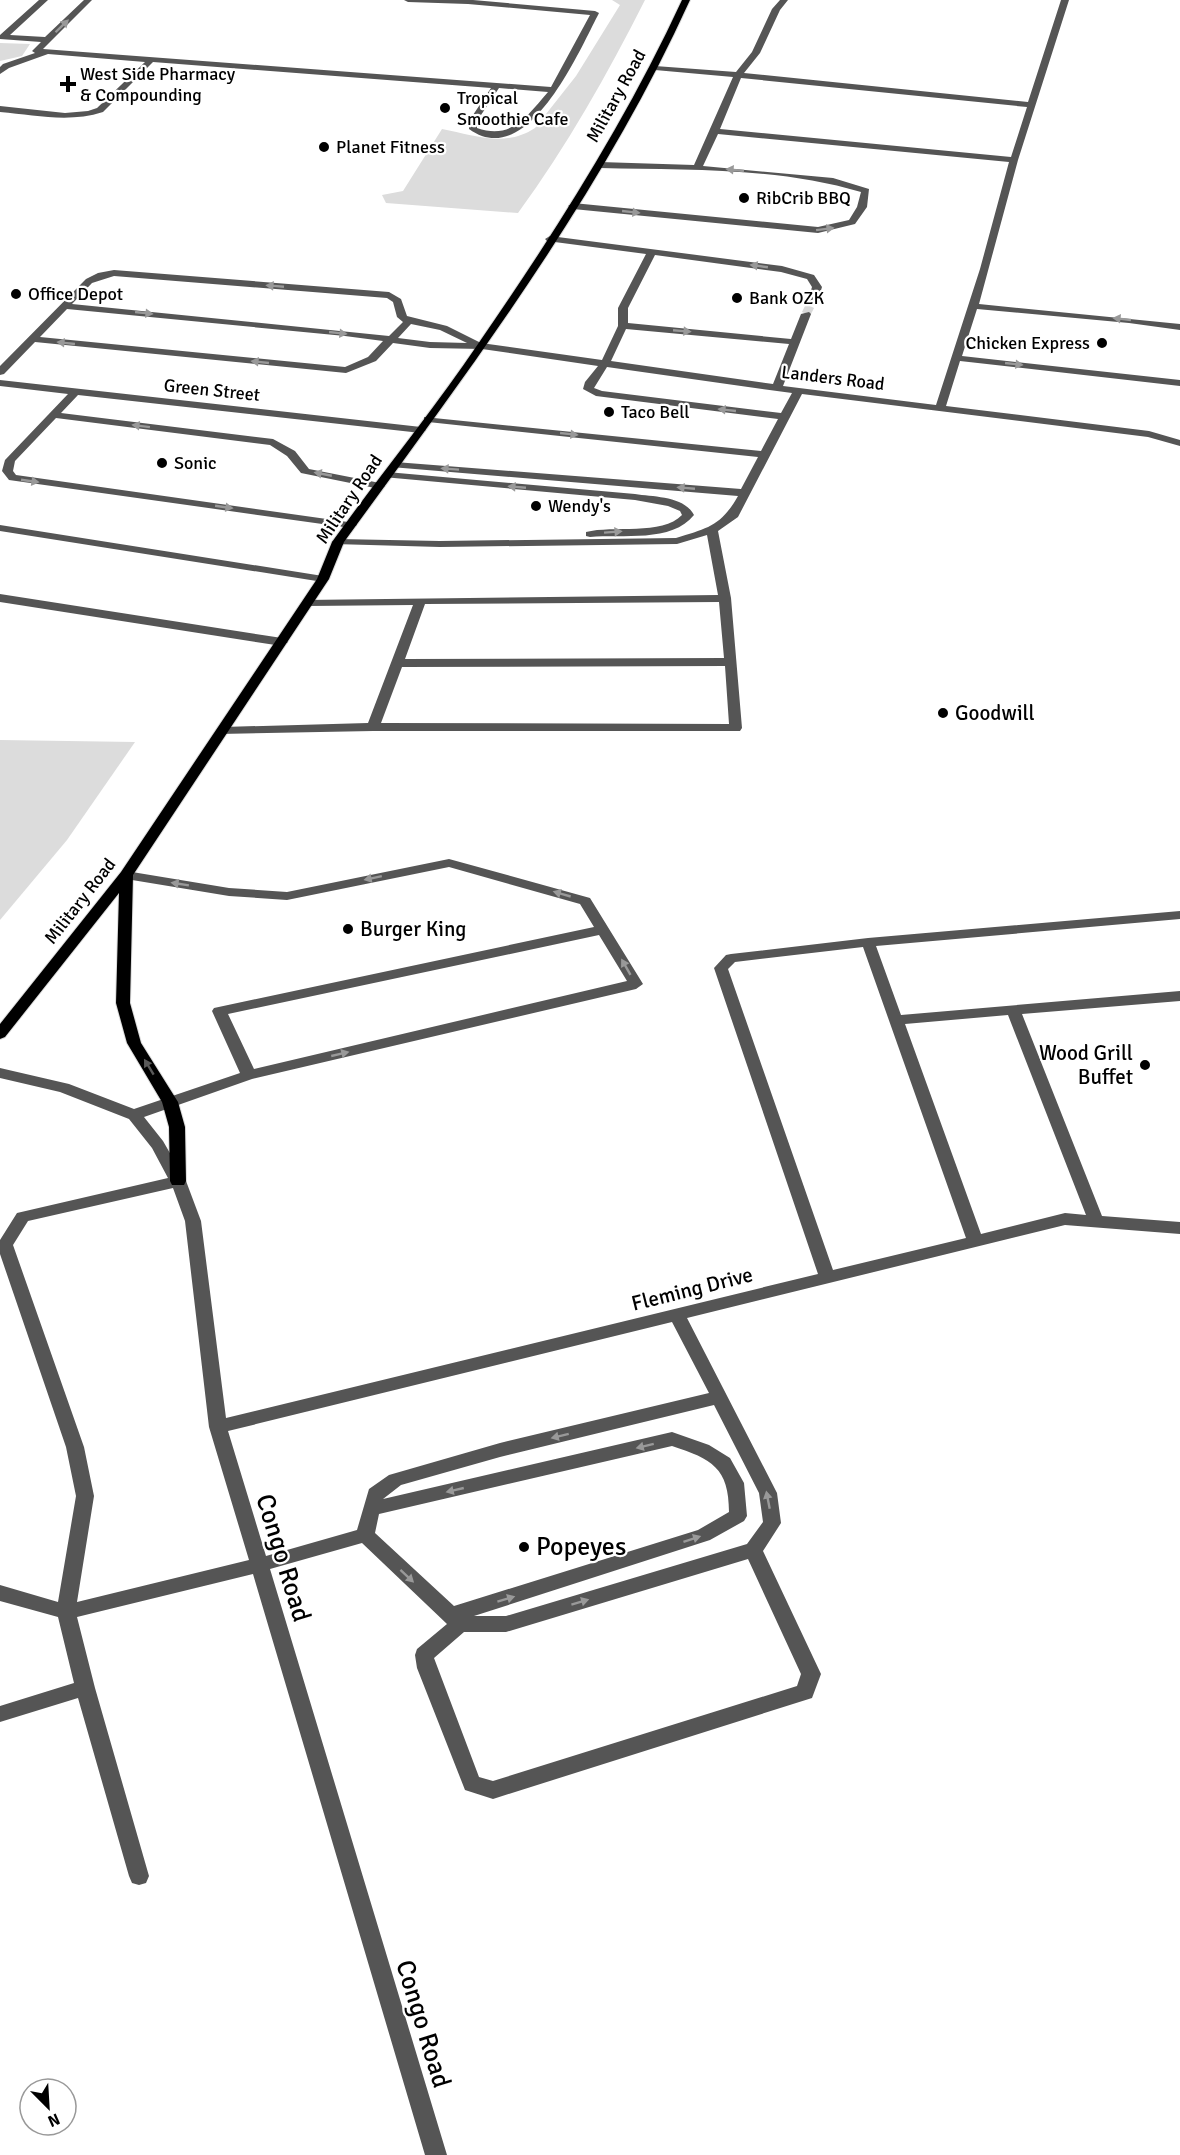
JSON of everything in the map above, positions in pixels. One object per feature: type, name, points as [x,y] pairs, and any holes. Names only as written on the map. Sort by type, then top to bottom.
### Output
[{"type":"main road","name":"Military Road","points":[[0,1034],[126,875],[323,579],[338,542],[482,346],[600,165],[655,68],[686,0]]},
{"type":"main road","points":[[126,875],[123,1003],[134,1043],[170,1102],[177,1127],[178,1181]]},
{"type":"street","points":[[2,37],[44,0]]},
{"type":"street","points":[[88,0],[36,51],[554,90]]},
{"type":"street","points":[[408,0],[468,1],[595,13],[554,90],[522,126],[513,132],[482,134],[473,129],[473,121],[496,86]]},
{"type":"street","points":[[698,168],[738,75],[756,53],[776,9],[784,0]]},
{"type":"street","points":[[939,408],[973,306],[1014,160],[1065,0]]},
{"type":"street","points":[[2,37],[48,40]]},
{"type":"street","points":[[0,72],[6,66],[47,52]]},
{"type":"street","points":[[0,109],[77,115],[92,114],[100,110],[151,60]]},
{"type":"street","points":[[655,68],[1032,105]]},
{"type":"street","points":[[715,131],[1014,160]]},
{"type":"street","points":[[573,206],[818,230],[852,222],[862,207],[866,192],[833,181],[698,168],[600,165]]},
{"type":"street","points":[[550,239],[782,269],[811,277],[818,287],[813,300]]},
{"type":"street","points":[[652,252],[623,308],[623,326],[606,362],[590,382],[588,389],[600,394],[677,405],[785,417]]},
{"type":"street","points":[[0,372],[89,281],[101,275],[114,273],[389,295],[398,301],[402,317],[409,321],[442,328],[482,346]]},
{"type":"street","points":[[65,306],[430,345],[482,346]]},
{"type":"street","points":[[973,306],[1129,320],[1180,327]]},
{"type":"street","points":[[777,388],[806,314]]},
{"type":"street","points":[[32,339],[346,370],[372,359],[409,321]]},
{"type":"street","points":[[623,326],[795,342]]},
{"type":"street","name":"Landers Road","points":[[482,346],[777,388],[1149,434],[1180,443]]},
{"type":"street","points":[[956,358],[1180,383]]},
{"type":"street","name":"Green Street","points":[[0,383],[765,455]]},
{"type":"street","points":[[338,542],[677,541],[712,530],[732,517],[799,390]]},
{"type":"street","points":[[76,391],[10,460],[7,471],[13,478],[351,525]]},
{"type":"street","points":[[53,415],[273,442],[289,450],[305,471],[384,481],[635,496],[671,503],[685,509],[688,515],[685,520],[672,528],[594,533],[556,543]]},
{"type":"street","points":[[395,465],[744,493]]},
{"type":"street","points":[[0,528],[323,579]]},
{"type":"street","points":[[223,731],[373,728],[736,728],[725,598],[712,530]]},
{"type":"street","points":[[0,598],[282,642]]},
{"type":"street","points":[[308,602],[725,598]]},
{"type":"street","points":[[373,728],[420,602]]},
{"type":"street","points":[[397,663],[731,662]]},
{"type":"street","points":[[0,1073],[64,1088],[134,1115],[249,1075],[636,984],[585,901],[449,862],[287,896],[230,892],[126,875]]},
{"type":"street","points":[[828,1278],[721,968],[731,958],[868,942],[1180,915]]},
{"type":"street","points":[[249,1075],[219,1011],[604,929]]},
{"type":"street","points":[[868,942],[898,1020],[975,1241]]},
{"type":"street","points":[[898,1020],[1180,996]]},
{"type":"street","points":[[1013,1010],[1096,1220]]},
{"type":"street","name":"Congo Road","points":[[134,1115],[158,1145],[178,1181],[193,1221],[218,1427],[436,2155]]},
{"type":"street","points":[[139,1876],[85,1688],[66,1612],[85,1496],[75,1447],[5,1245],[23,1217],[178,1181]]},
{"type":"street","name":"Fleming Drive","points":[[218,1427],[678,1316],[1065,1219],[1180,1227]]},
{"type":"street","points":[[365,1535],[455,1619],[506,1624],[753,1551],[772,1523],[768,1492],[678,1316]]},
{"type":"street","points":[[365,1535],[375,1494],[395,1480],[500,1450],[719,1397]]},
{"type":"street","points":[[371,1509],[672,1440],[706,1450],[732,1470],[739,1494],[738,1516],[704,1535],[504,1600],[455,1619],[424,1655],[472,1784],[493,1790],[805,1692],[811,1674],[753,1551]]},
{"type":"street","points":[[0,1593],[66,1612],[259,1565],[365,1535]]},
{"type":"street","points":[[0,1714],[85,1688]]},
{"type":"shaded area","points":[[612,0],[645,0],[586,110],[518,213],[386,203],[382,195],[403,191],[442,129],[478,137],[501,139],[524,134],[535,128],[576,76],[620,5]]},
{"type":"shaded area","points":[[0,43],[30,44],[22,56],[0,61]]},
{"type":"shaded area","points":[[0,740],[135,742],[67,840],[0,920]]},
{"type":"tunnel","points":[[806,314],[813,300]]},
{"type":"place","name":"West Side Pharmacy & Compounding","points":[[68,84]]},
{"type":"place","name":"Tropical Smoothie Cafe","points":[[445,108]]},
{"type":"place","name":"Planet Fitness","points":[[324,147]]},
{"type":"place","name":"RibCrib BBQ","points":[[744,198]]},
{"type":"place","name":"Office Depot","points":[[16,294]]},
{"type":"place","name":"Bank OZK","points":[[737,298]]},
{"type":"place","name":"Chicken Express","points":[[1102,343]]},
{"type":"place","name":"Taco Bell","points":[[609,412]]},
{"type":"place","name":"Sonic","points":[[162,463]]},
{"type":"place","name":"Wendy's","points":[[536,506]]},
{"type":"place","name":"Goodwill","points":[[943,713]]},
{"type":"place","name":"Burger King","points":[[348,929]]},
{"type":"place","name":"Wood Grill Buffet","points":[[1145,1065]]},
{"type":"place","name":"Popeyes","points":[[524,1547]]}]
